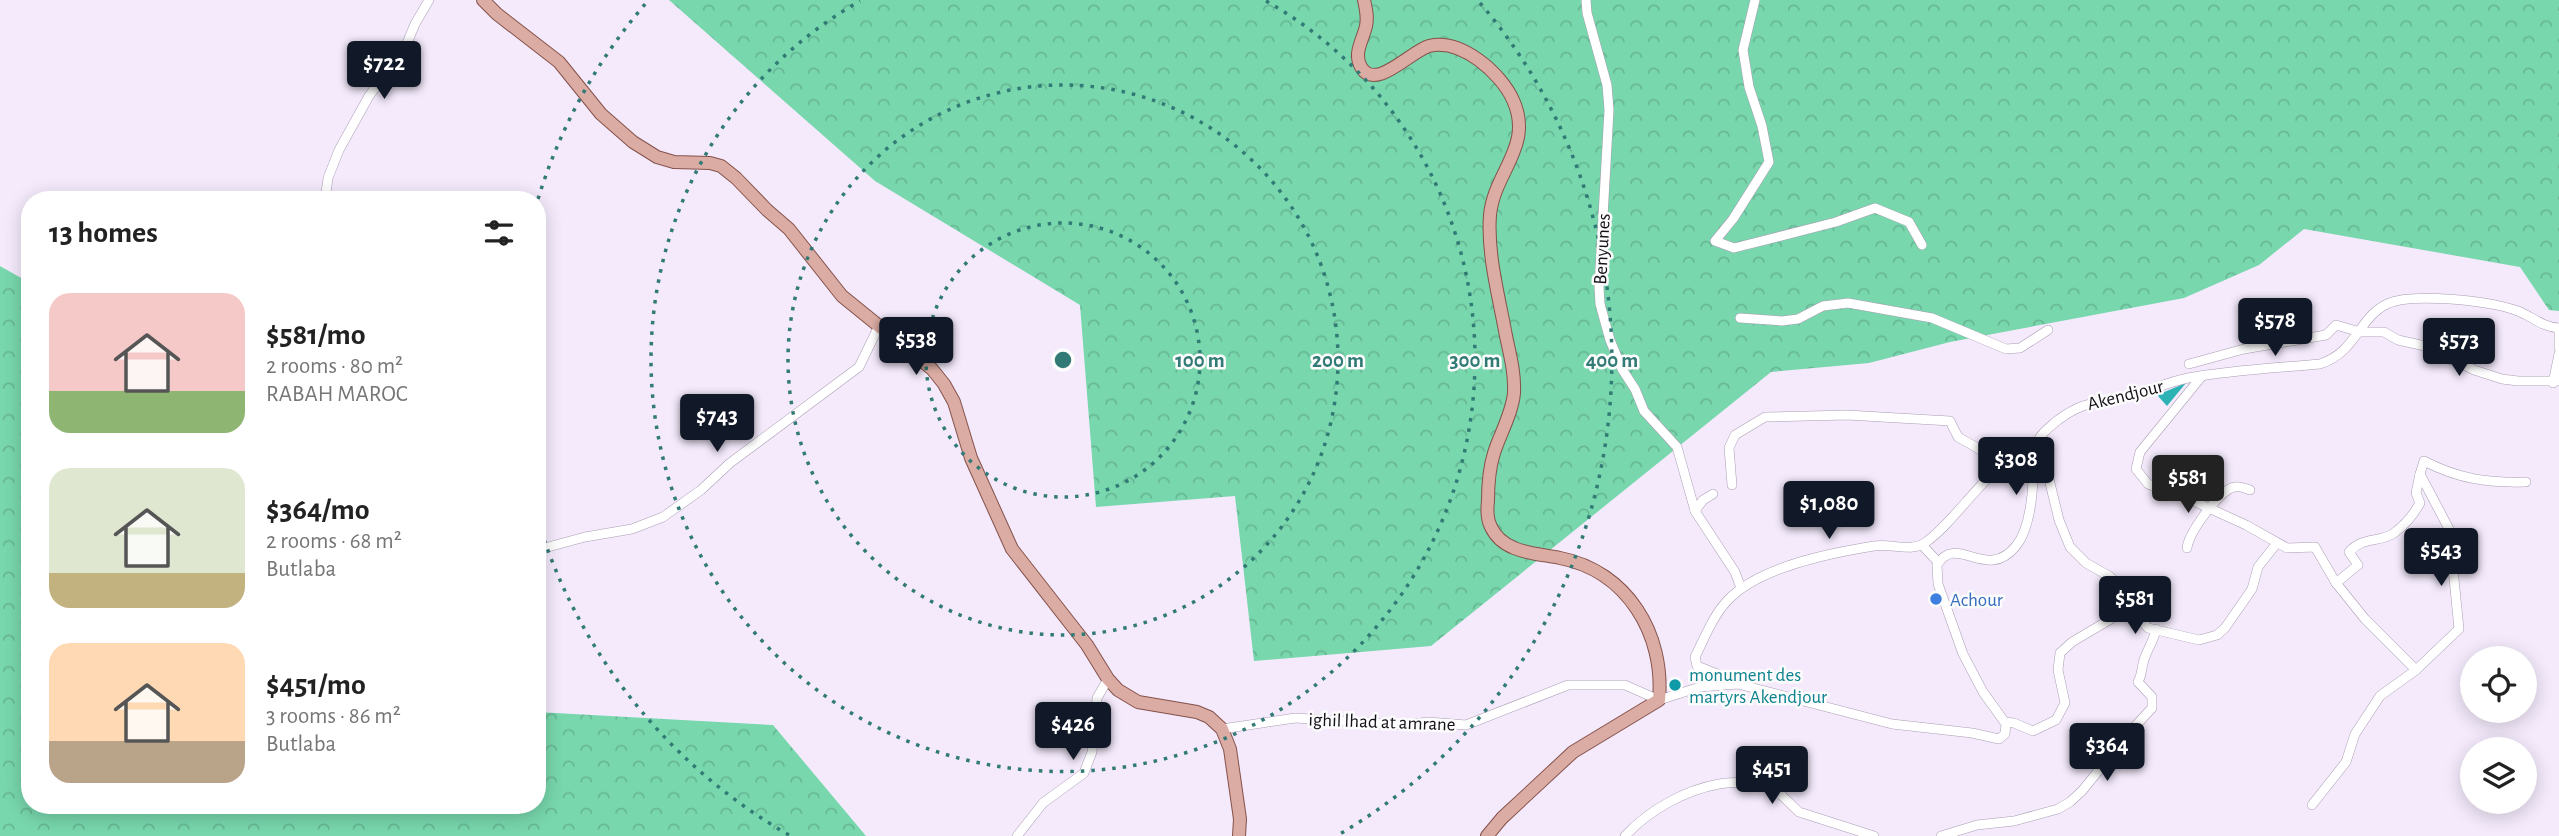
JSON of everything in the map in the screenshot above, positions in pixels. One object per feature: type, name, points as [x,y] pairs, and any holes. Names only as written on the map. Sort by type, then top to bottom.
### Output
[{"type":"main road","points":[[483,0],[559,62],[601,114],[634,142],[657,157],[674,162],[710,163],[721,166],[736,178],[789,229],[842,296],[878,328],[909,349],[944,384],[954,402],[984,491],[1012,549],[1087,645],[1108,679],[1118,690],[1138,702],[1197,712],[1209,717],[1222,729],[1230,749],[1240,819],[1239,836]]},
{"type":"main road","points":[[1364,0],[1366,28],[1358,50],[1361,67],[1366,73],[1373,76],[1382,74],[1428,46],[1448,46],[1480,62],[1498,78],[1513,100],[1520,127],[1517,146],[1497,186],[1490,219],[1498,292],[1514,374],[1514,397],[1491,467],[1489,523],[1503,542],[1518,550],[1561,558],[1610,579],[1642,616],[1655,645],[1660,671],[1659,699],[1573,752],[1502,818],[1487,836]]},
{"type":"street","points":[[326,191],[328,178],[339,150],[369,96],[405,48],[429,0]]},
{"type":"street","name":"Benyunes","points":[[1586,0],[1587,13],[1607,85],[1609,110],[1600,304],[1615,354],[1640,404],[1677,447],[1695,511],[1735,572],[1741,588]]},
{"type":"street","points":[[1755,0],[1743,50],[1749,88],[1762,126],[1769,162],[1733,219],[1715,241],[1734,248],[1836,222],[1875,208],[1909,222],[1922,245]]},
{"type":"street","name":"Akendjour","points":[[2036,446],[2038,439],[2049,428],[2078,406],[2127,397],[2186,378],[2320,364],[2340,355],[2375,312],[2386,304],[2410,299],[2492,303],[2518,311],[2540,324],[2559,328]]},
{"type":"street","points":[[1740,318],[1782,321],[1798,319],[1823,306],[1848,303],[1939,320],[2006,349],[2020,348],[2048,330]]},
{"type":"street","points":[[2189,365],[2244,349],[2326,335],[2336,325],[2360,331],[2384,332],[2398,340],[2425,346],[2442,357],[2502,379],[2556,382],[2559,354]]},
{"type":"street","points":[[546,548],[632,529],[663,517],[701,490],[730,463],[859,367],[878,328]]},
{"type":"street","points":[[2559,328],[2559,348]]},
{"type":"street","points":[[2202,376],[2140,452],[2136,469],[2148,484],[2246,525],[2287,548],[2315,547],[2336,583],[2365,619],[2416,670]]},
{"type":"street","points":[[1732,485],[1729,448],[1735,435],[1765,417],[1847,415],[1950,421],[1954,425],[1955,434],[2001,465]]},
{"type":"street","points":[[1659,699],[1700,687],[1723,684],[1752,687],[1892,724],[1972,733],[1996,739],[2005,734],[2005,722],[1983,692],[1957,640],[1936,571],[1938,562],[1945,555],[1955,552],[1989,561],[2013,550],[2020,540],[2028,517],[2036,446],[2017,451],[1922,545],[1912,548],[1876,546],[1842,553],[1769,574],[1741,588],[1722,607],[1695,657],[1699,668],[1717,674],[1723,684]]},
{"type":"street","points":[[2034,456],[2048,475],[2059,520],[2070,547],[2086,563],[2117,581],[2148,628],[2199,640],[2217,635],[2225,628],[2252,589],[2258,568],[2277,543]]},
{"type":"street","points":[[2336,583],[2358,565],[2348,552],[2354,546],[2362,541],[2393,534],[2413,516],[2420,503],[2416,493],[2424,461],[2447,473],[2491,483],[2526,482]]},
{"type":"street","points":[[2312,805],[2346,762],[2355,734],[2380,696],[2416,670],[2459,629],[2449,528],[2420,474]]},
{"type":"street","points":[[2187,548],[2195,526],[2229,489],[2239,486],[2250,490]]},
{"type":"street","points":[[1695,511],[1703,500],[1713,494]]},
{"type":"street","points":[[1922,545],[1938,562]]},
{"type":"street","points":[[2005,722],[2033,731],[2056,720],[2065,703],[2058,670],[2060,653],[2072,642],[2116,616],[2131,600]]},
{"type":"street","points":[[1941,836],[1977,825],[2014,821],[2058,809],[2082,791],[2152,708],[2152,697],[2138,682],[2156,629]]},
{"type":"street","points":[[1017,836],[1043,803],[1084,773],[1092,752],[1097,698],[1108,679]]},
{"type":"street","name":"ighil lhad at amrane","points":[[1222,729],[1295,718],[1466,725],[1568,685],[1625,685],[1659,699]]},
{"type":"street","points":[[1625,836],[1664,806],[1694,791],[1721,784],[1768,782],[1799,812],[1874,836]]},
{"type":"green space","points":[[669,0],[2559,0],[2559,311],[2549,310],[2520,267],[2304,229],[2259,265],[2184,298],[1950,342],[1869,363],[1771,372],[1431,646],[1254,661],[1235,496],[1096,507],[1080,305],[875,181]]},
{"type":"green space","points":[[0,266],[21,278],[21,814],[546,814],[546,712],[773,725],[866,836],[0,836]]},
{"type":"water","points":[[2186,383],[2167,406],[2157,395]]},
{"type":"place","name":"Achour","points":[[1936,599]]},
{"type":"place","name":"monument des martyrs Akendjour","points":[[1675,685]]}]
